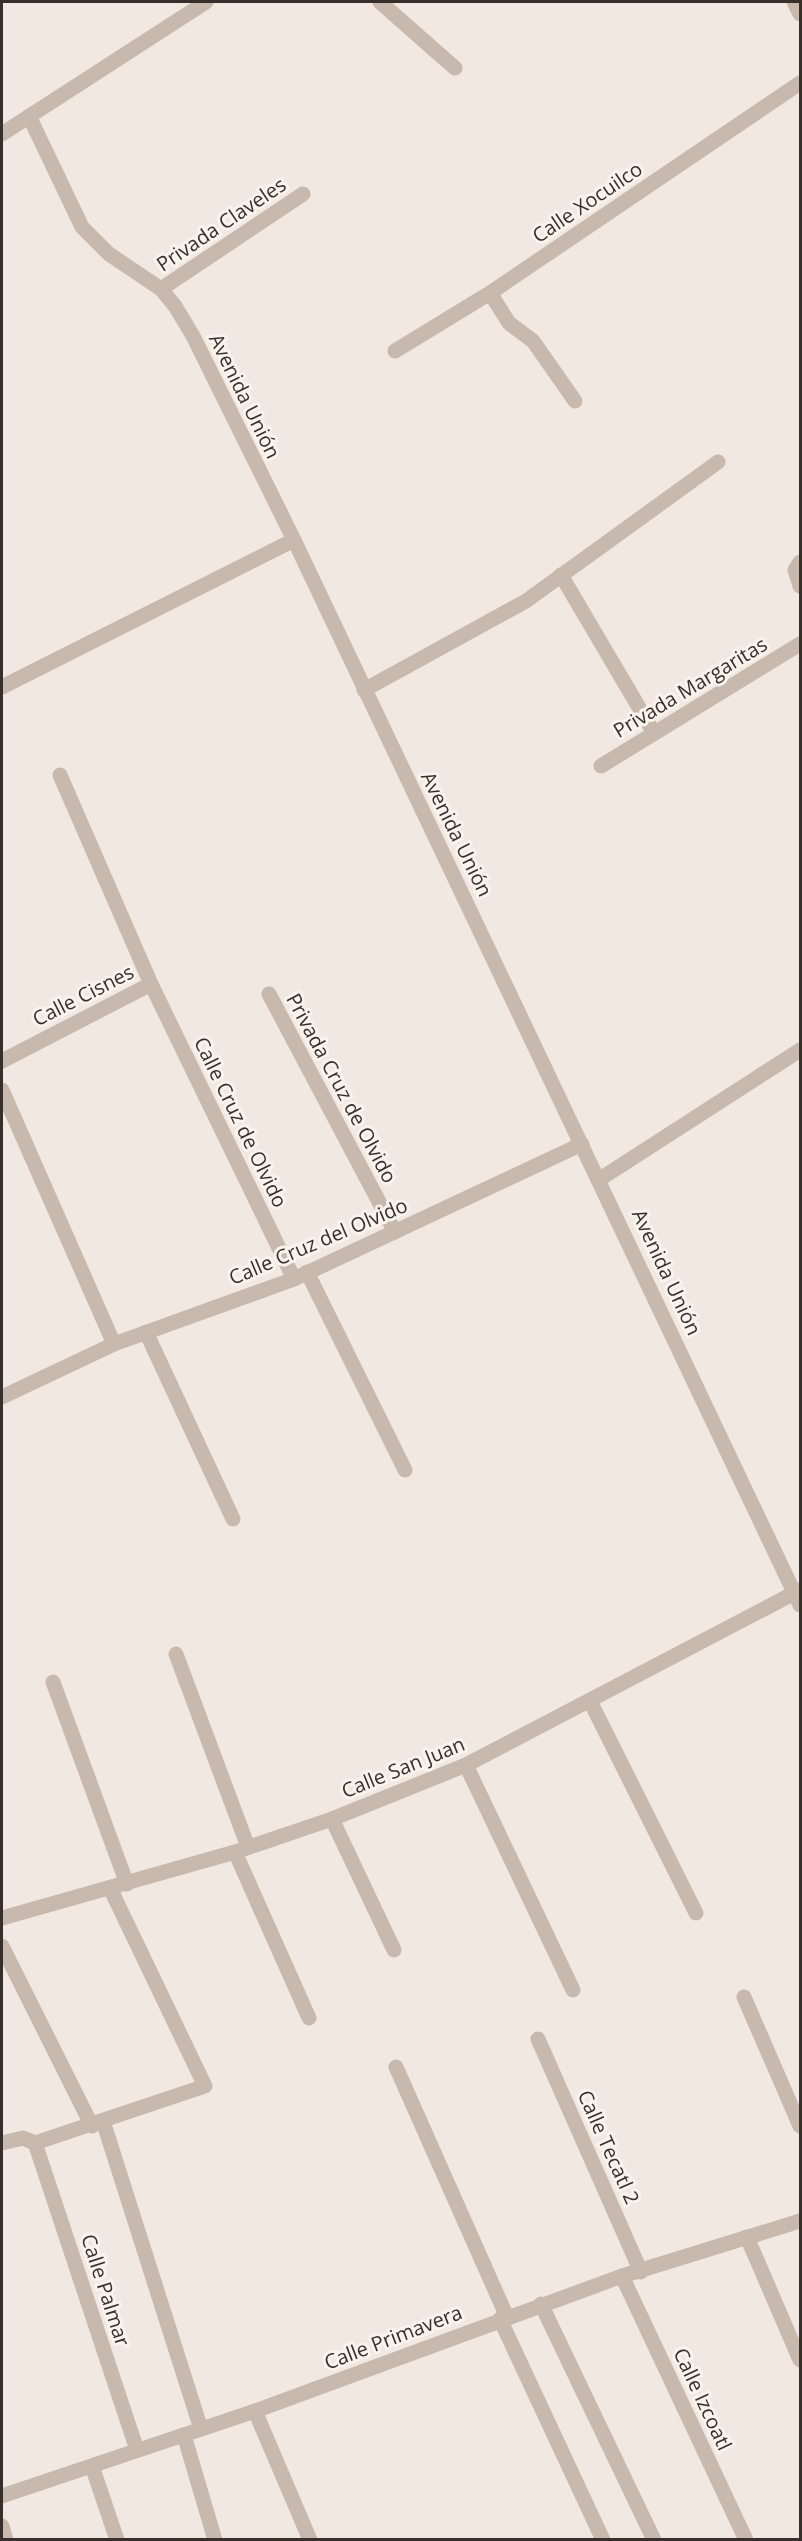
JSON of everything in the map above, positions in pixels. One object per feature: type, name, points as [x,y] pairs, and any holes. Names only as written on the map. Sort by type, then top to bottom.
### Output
[{"type":"street","points":[[2,134],[206,2]]},
{"type":"street","points":[[380,2],[455,68]]},
{"type":"street","points":[[794,2],[801,14]]},
{"type":"street","name":"Calle Xocuilco","points":[[395,351],[490,293],[801,83]]},
{"type":"street","name":"Avenida Unión","points":[[29,116],[82,227],[109,254],[161,289],[176,306],[193,336],[294,540],[799,1596]]},
{"type":"street","name":"Privada Claveles","points":[[161,289],[303,194]]},
{"type":"street","points":[[490,293],[509,323],[533,340],[575,401]]},
{"type":"street","points":[[364,690],[526,601],[718,462]]},
{"type":"street","points":[[2,687],[294,540]]},
{"type":"street","points":[[801,562],[795,570],[801,586]]},
{"type":"street","points":[[561,575],[654,733]]},
{"type":"street","name":"Privada Margaritas","points":[[601,766],[801,644]]},
{"type":"street","name":"Calle Cruz de Olvido","points":[[60,775],[151,984],[301,1275],[405,1470]]},
{"type":"street","name":"Calle Cisnes","points":[[2,1061],[151,984]]},
{"type":"street","name":"Privada Cruz de Olvido","points":[[269,994],[395,1232]]},
{"type":"street","points":[[600,1179],[801,1050]]},
{"type":"street","points":[[2,1090],[114,1344]]},
{"type":"street","name":"Calle Cruz del Olvido","points":[[2,1397],[114,1344],[301,1275],[582,1144]]},
{"type":"street","points":[[146,1332],[233,1519]]},
{"type":"street","name":"Calle San Juan","points":[[2,1918],[127,1884],[332,1819],[466,1765],[799,1596]]},
{"type":"street","points":[[176,1654],[241,1849],[309,2018]]},
{"type":"street","points":[[53,1682],[127,1884]]},
{"type":"street","points":[[590,1701],[696,1913]]},
{"type":"street","points":[[466,1765],[573,1990]]},
{"type":"street","points":[[332,1819],[394,1950]]},
{"type":"street","points":[[2,2143],[23,2138],[35,2143],[205,2085],[110,1888]]},
{"type":"street","points":[[2,1946],[97,2123],[201,2429]]},
{"type":"street","points":[[744,1997],[801,2126]]},
{"type":"street","name":"Calle Tecatl 2","points":[[538,2039],[641,2272]]},
{"type":"street","points":[[396,2067],[503,2318],[603,2540]]},
{"type":"street","name":"Calle Palmar","points":[[35,2143],[137,2450]]},
{"type":"street","name":"Calle Primavera","points":[[2,2496],[255,2411],[621,2276],[641,2272],[801,2221]]},
{"type":"street","points":[[747,2237],[801,2360]]},
{"type":"street","name":"Calle Izcoatl","points":[[621,2276],[746,2540]]},
{"type":"street","points":[[541,2304],[654,2540]]},
{"type":"street","points":[[255,2411],[310,2540]]},
{"type":"street","points":[[184,2435],[215,2540]]},
{"type":"street","points":[[92,2466],[117,2540]]},
{"type":"street","points":[[2,2526],[6,2540]]}]
